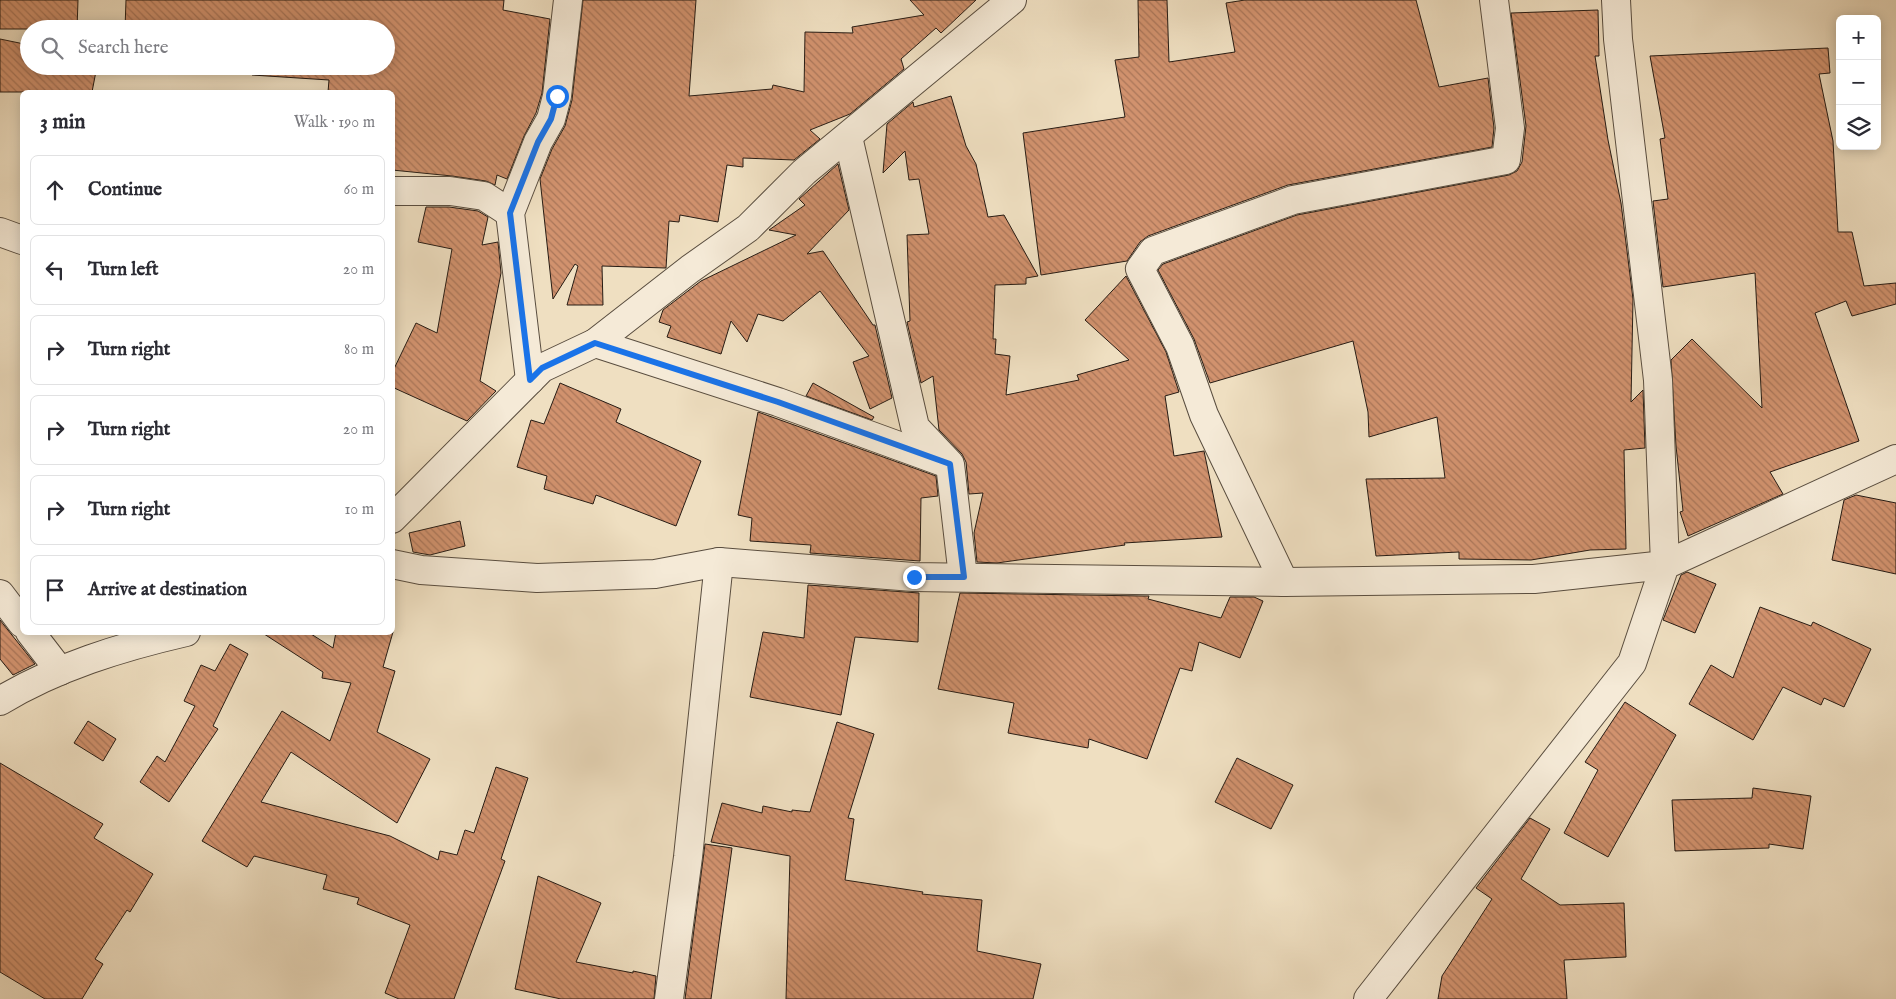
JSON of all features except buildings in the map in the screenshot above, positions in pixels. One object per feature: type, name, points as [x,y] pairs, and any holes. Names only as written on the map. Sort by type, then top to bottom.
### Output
[{"type":"street","points":[[530,380],[510,213],[538,142],[551,119],[557,96],[568,0]]},
{"type":"street","points":[[395,516],[542,368],[595,343],[690,269],[748,228],[804,172],[848,137],[926,69],[1012,0]]},
{"type":"street","points":[[1284,582],[1204,416],[1180,346],[1140,269],[1153,251],[1293,200],[1506,160],[1510,128],[1494,0]]},
{"type":"street","points":[[1368,999],[1632,663],[1665,565],[1658,380],[1620,58],[1616,0]]},
{"type":"street","points":[[848,137],[915,427],[950,464],[964,577]]},
{"type":"street","points":[[395,191],[450,191],[484,196],[510,213]]},
{"type":"street","points":[[0,232],[20,239]]},
{"type":"street","points":[[595,343],[778,402],[950,464]]},
{"type":"street","points":[[395,565],[421,570],[537,578],[655,574],[719,562],[914,577],[1284,582],[1534,579],[1665,565],[1896,459]]},
{"type":"street","points":[[669,999],[688,857],[719,562]]},
{"type":"street","points":[[0,594],[20,620]]},
{"type":"street","points":[[32,635],[60,672]]},
{"type":"street","points":[[0,701],[29,683],[131,645],[173,635]]},
{"type":"route","points":[[557,96],[551,119],[538,142],[510,213],[530,380],[542,368],[595,343],[778,402],[950,464],[964,577],[914,577]]}]
